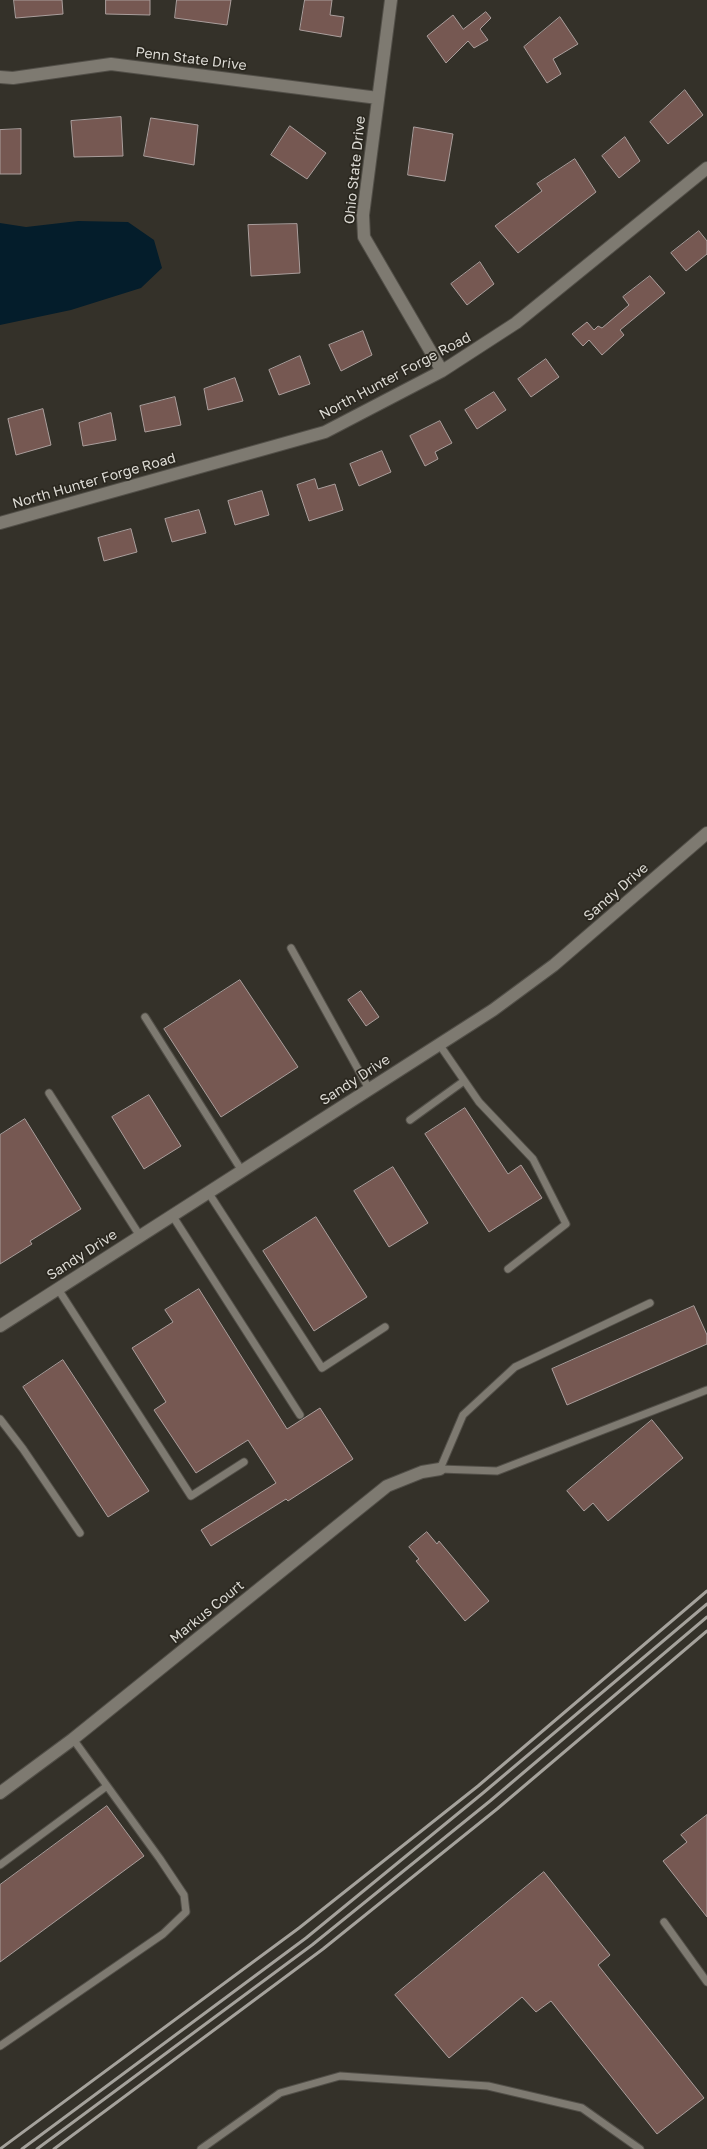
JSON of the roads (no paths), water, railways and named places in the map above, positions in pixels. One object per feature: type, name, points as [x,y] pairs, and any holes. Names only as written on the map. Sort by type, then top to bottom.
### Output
[{"type":"street","name":"Ohio State Drive","points":[[391,0],[363,214],[364,237],[442,371]]},
{"type":"street","name":"Penn State Drive","points":[[0,77],[13,78],[111,64],[378,98]]},
{"type":"street","name":"North Hunter Forge Road","points":[[0,523],[325,432],[442,371],[516,323],[707,168]]},
{"type":"street","name":"Sandy Drive","points":[[0,1326],[493,1010],[544,974],[707,833]]},
{"type":"street","name":"Markus Court","points":[[0,1793],[73,1739],[388,1486],[422,1472],[440,1469]]},
{"type":"lane","points":[[291,948],[369,1089]]},
{"type":"lane","points":[[145,1017],[242,1171]]},
{"type":"lane","points":[[439,1044],[479,1102],[533,1159],[566,1224],[508,1269]]},
{"type":"lane","points":[[410,1120],[464,1081]]},
{"type":"lane","points":[[49,1093],[140,1236]]},
{"type":"lane","points":[[208,1192],[322,1368],[385,1327]]},
{"type":"lane","points":[[172,1215],[300,1415]]},
{"type":"lane","points":[[58,1289],[191,1496],[244,1462]]},
{"type":"lane","points":[[650,1303],[515,1367],[463,1415],[440,1469],[497,1471],[707,1390]]},
{"type":"lane","points":[[0,1419],[24,1449],[80,1533]]},
{"type":"lane","points":[[0,2046],[163,1934],[186,1912],[184,1895],[160,1859],[73,1739]]},
{"type":"lane","points":[[0,1865],[107,1786]]},
{"type":"lane","points":[[664,1922],[707,1982]]},
{"type":"lane","points":[[201,2149],[280,2093],[340,2076],[488,2086],[582,2108],[640,2149]]},
{"type":"water","points":[[78,221],[128,222],[154,240],[162,268],[141,288],[71,310],[0,325],[0,223],[26,227]]},
{"type":"railway","points":[[0,2149],[299,1928],[478,1786],[707,1591]]},
{"type":"railway","points":[[22,2149],[306,1938],[483,1793],[707,1604]]},
{"type":"railway","points":[[37,2149],[312,1945],[490,1801],[707,1617]]},
{"type":"railway","points":[[54,2149],[323,1949],[497,1809],[707,1631]]}]
